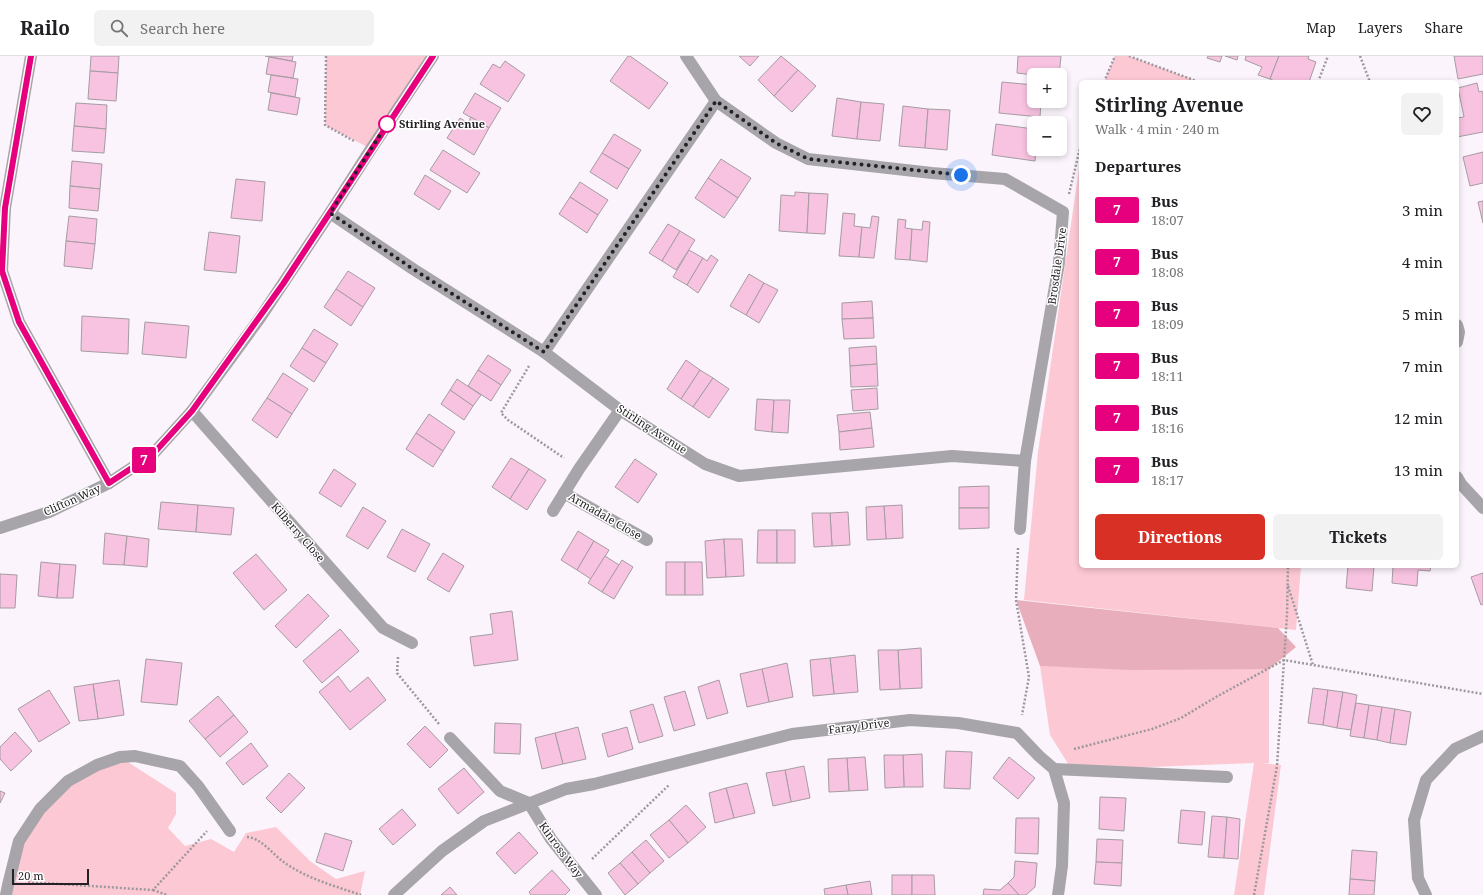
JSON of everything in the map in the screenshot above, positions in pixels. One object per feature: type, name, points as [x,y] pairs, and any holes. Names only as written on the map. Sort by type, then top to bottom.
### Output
[{"type":"street","points":[[31,56],[5,208],[1,271],[19,322],[109,483]]},
{"type":"street","name":"Clifton Way","points":[[0,528],[49,512],[109,483],[153,454],[192,411],[260,318],[433,56]]},
{"type":"street","name":"Brosdale Drive","points":[[686,56],[716,101],[776,143],[808,159],[932,173],[1005,179],[1064,212],[1059,263],[1025,461],[1020,529]]},
{"type":"street","points":[[541,351],[716,101]]},
{"type":"street","name":"Stirling Avenue","points":[[330,213],[413,269],[541,351],[620,410],[704,464],[739,476],[952,456],[1025,461]]},
{"type":"street","name":"Armadale Close","points":[[553,512],[579,468],[620,410]]},
{"type":"street","name":"Kilberry Close","points":[[192,411],[383,628],[412,643]]},
{"type":"street","points":[[1459,480],[1483,508]]},
{"type":"street","name":"Armadale Close","points":[[564,493],[647,540]]},
{"type":"street","name":"Faray Drive","points":[[394,895],[442,851],[484,821],[566,788],[594,784],[792,734],[910,720],[958,723],[1017,733]]},
{"type":"street","points":[[1017,733],[1054,770],[1064,803],[1062,866],[1058,895]]},
{"type":"street","points":[[1426,895],[1418,878],[1414,820],[1426,780],[1455,749],[1483,736]]},
{"type":"street","points":[[450,738],[500,791],[529,803]]},
{"type":"street","points":[[6,895],[19,841],[40,809],[68,781],[97,765],[120,757],[135,756],[180,766],[198,786],[230,831]]},
{"type":"street","points":[[1054,770],[1227,777]]},
{"type":"street","name":"Kinross Way","points":[[529,803],[551,839],[596,895]]},
{"type":"path","points":[[326,56],[325,125],[371,149]]},
{"type":"path","points":[[1105,80],[1115,56]]},
{"type":"path","points":[[1129,56],[1194,80]]},
{"type":"path","points":[[1319,80],[1328,56]]},
{"type":"path","points":[[1360,56],[1369,80]]},
{"type":"path","points":[[1063,216],[1079,152]]},
{"type":"path","points":[[541,351],[501,413],[508,420],[579,468]]},
{"type":"path","points":[[1017,733],[1029,677],[1016,600],[1020,529]]},
{"type":"path","points":[[1254,895],[1277,766],[1288,568]]},
{"type":"path","points":[[1288,584],[1313,665]]},
{"type":"path","points":[[399,636],[397,673],[450,738]]},
{"type":"path","points":[[1039,756],[1061,753],[1152,729],[1181,718],[1284,660],[1483,694]]},
{"type":"path","points":[[577,873],[673,782]]},
{"type":"path","points":[[153,890],[220,816]]},
{"type":"path","points":[[230,831],[241,837],[252,838],[283,862],[302,874],[361,895]]},
{"type":"path","points":[[9,880],[153,890],[167,895]]},
{"type":"path","points":[[153,890],[155,895]]},
{"type":"shaded area","points":[[326,56],[433,56],[371,149],[325,125]]},
{"type":"shaded area","points":[[1115,56],[1129,56],[1194,80],[1105,80]]},
{"type":"shaded area","points":[[1079,169],[1079,568],[1301,568],[1296,630],[1024,600],[1038,452]]},
{"type":"shaded area","points":[[1016,600],[1278,628],[1296,647],[1269,669],[1132,670],[1040,666]]},
{"type":"shaded area","points":[[1040,666],[1269,669],[1269,763],[1261,763],[1281,765],[1264,895],[1234,895],[1254,763],[1072,770],[1050,735]]},
{"type":"shaded area","points":[[120,757],[176,793],[176,814],[168,828],[185,846],[211,839],[234,852],[246,833],[276,827],[310,861],[336,879],[365,871],[360,895],[12,895],[19,841],[54,795]]},
{"type":"building","points":[[91,56],[119,56],[118,73],[90,71]]},
{"type":"building","points":[[265,56],[293,56],[292,61]]},
{"type":"building","points":[[628,56],[668,83],[649,109],[610,81]]},
{"type":"building","points":[[739,56],[759,56],[750,66]]},
{"type":"building","points":[[781,56],[798,70],[774,96],[758,80]]},
{"type":"building","points":[[1018,56],[1061,56],[1060,68],[1027,68],[1027,74],[1017,73]]},
{"type":"building","points":[[1208,56],[1222,56],[1220,62],[1207,58]]},
{"type":"building","points":[[1225,56],[1238,56],[1237,60]]},
{"type":"building","points":[[1246,56],[1279,56],[1270,79],[1258,75],[1262,67],[1245,60]]},
{"type":"building","points":[[1279,56],[1309,56],[1308,59],[1316,62],[1310,80],[1270,79]]},
{"type":"building","points":[[1454,56],[1483,56],[1483,74],[1458,79]]},
{"type":"building","points":[[269,57],[296,62],[293,78],[266,74]]},
{"type":"building","points":[[505,61],[525,75],[508,102],[480,84],[493,64],[500,68]]},
{"type":"building","points":[[798,70],[816,86],[792,112],[774,96]]},
{"type":"building","points":[[90,71],[118,73],[116,101],[88,99]]},
{"type":"building","points":[[271,75],[298,79],[295,97],[268,92]]},
{"type":"building","points":[[1002,82],[1027,84],[1027,108],[1041,108],[1040,116],[999,113]]},
{"type":"building","points":[[1477,83],[1479,92],[1482,91],[1483,132],[1459,137],[1459,118],[1464,117],[1459,88]]},
{"type":"building","points":[[271,93],[300,98],[297,115],[268,110]]},
{"type":"building","points":[[475,93],[501,108],[489,128],[463,113]]},
{"type":"building","points":[[837,98],[861,102],[857,139],[832,136]]},
{"type":"building","points":[[861,102],[884,104],[880,141],[857,139]]},
{"type":"building","points":[[76,103],[107,105],[106,129],[74,126]]},
{"type":"building","points":[[903,106],[928,109],[925,148],[899,146]]},
{"type":"building","points":[[928,109],[950,110],[947,150],[925,148]]},
{"type":"building","points":[[471,117],[489,128],[474,155],[447,138],[460,118],[468,123]]},
{"type":"building","points":[[996,124],[1027,128],[1027,156],[1035,156],[1035,161],[992,155]]},
{"type":"building","points":[[74,126],[106,129],[104,153],[72,151]]},
{"type":"building","points":[[614,134],[641,150],[629,169],[602,153]]},
{"type":"building","points":[[443,150],[480,173],[467,193],[430,170]]},
{"type":"building","points":[[1483,152],[1483,183],[1470,186],[1463,157]]},
{"type":"building","points":[[602,153],[629,169],[617,189],[590,172]]},
{"type":"building","points":[[721,159],[751,178],[738,198],[708,178]]},
{"type":"building","points":[[72,161],[102,164],[100,189],[70,186]]},
{"type":"building","points":[[425,175],[451,191],[439,210],[414,194]]},
{"type":"building","points":[[708,178],[738,198],[724,218],[695,198]]},
{"type":"building","points":[[236,179],[265,182],[262,221],[231,218]]},
{"type":"building","points":[[580,182],[608,200],[598,215],[570,197]]},
{"type":"building","points":[[70,186],[100,189],[98,211],[69,208]]},
{"type":"building","points":[[795,192],[809,193],[807,233],[779,231],[781,195],[795,196]]},
{"type":"building","points":[[809,193],[828,194],[825,234],[807,233]]},
{"type":"building","points":[[570,197],[598,215],[587,233],[559,214]]},
{"type":"building","points":[[1483,201],[1483,223],[1478,202]]},
{"type":"building","points":[[843,213],[855,214],[854,226],[862,227],[859,257],[839,256]]},
{"type":"building","points":[[69,216],[97,219],[95,244],[66,241]]},
{"type":"building","points":[[872,216],[879,217],[874,258],[859,257],[862,227],[870,228]]},
{"type":"building","points":[[898,219],[906,220],[905,228],[912,229],[910,260],[895,259]]},
{"type":"building","points":[[923,221],[930,222],[927,262],[910,260],[912,229],[922,230]]},
{"type":"building","points":[[668,224],[680,231],[662,261],[649,253]]},
{"type":"building","points":[[680,231],[695,240],[676,270],[662,261]]},
{"type":"building","points":[[209,232],[240,236],[236,273],[204,270]]},
{"type":"building","points":[[66,241],[95,244],[92,269],[64,266]]},
{"type":"building","points":[[689,250],[703,258],[687,285],[673,277]]},
{"type":"building","points":[[711,255],[718,260],[698,293],[687,285],[703,258],[707,261]]},
{"type":"building","points":[[348,271],[375,288],[363,307],[336,289]]},
{"type":"building","points":[[749,274],[764,283],[746,315],[730,306]]},
{"type":"building","points":[[764,283],[778,290],[759,323],[746,315]]},
{"type":"building","points":[[336,289],[363,307],[351,326],[324,307]]},
{"type":"building","points":[[872,301],[873,318],[842,319],[842,303]]},
{"type":"building","points":[[82,316],[129,319],[128,354],[81,351]]},
{"type":"building","points":[[873,318],[874,338],[844,339],[842,319]]},
{"type":"building","points":[[145,322],[189,326],[186,358],[142,354]]},
{"type":"building","points":[[314,329],[338,344],[326,363],[302,348]]},
{"type":"building","points":[[876,346],[877,364],[850,366],[849,348]]},
{"type":"building","points":[[302,348],[326,363],[314,382],[290,366]]},
{"type":"building","points":[[488,355],[511,370],[501,385],[478,370]]},
{"type":"building","points":[[686,360],[700,370],[681,399],[667,389]]},
{"type":"building","points":[[877,364],[878,386],[851,387],[850,366]]},
{"type":"building","points":[[478,370],[501,385],[491,401],[468,386]]},
{"type":"building","points":[[700,370],[713,378],[693,407],[681,399]]},
{"type":"building","points":[[283,373],[308,389],[292,414],[267,398]]},
{"type":"building","points":[[713,378],[729,389],[709,418],[693,407]]},
{"type":"building","points":[[457,379],[481,395],[473,406],[450,390]]},
{"type":"building","points":[[877,388],[878,409],[853,411],[851,390]]},
{"type":"building","points":[[450,390],[473,406],[464,420],[441,404]]},
{"type":"building","points":[[267,398],[292,414],[277,438],[252,420]]},
{"type":"building","points":[[757,399],[774,400],[772,432],[755,430]]},
{"type":"building","points":[[774,400],[790,400],[788,433],[772,432]]},
{"type":"building","points":[[870,412],[872,428],[839,432],[837,415]]},
{"type":"building","points":[[429,414],[455,432],[443,451],[416,433]]},
{"type":"building","points":[[872,428],[874,447],[840,450],[839,432]]},
{"type":"building","points":[[416,433],[443,451],[433,467],[406,449]]},
{"type":"building","points":[[511,458],[529,469],[510,499],[492,487]]},
{"type":"building","points":[[635,459],[657,474],[638,503],[615,487]]},
{"type":"building","points":[[334,469],[356,484],[341,507],[319,493]]},
{"type":"building","points":[[529,469],[546,480],[527,510],[510,499]]},
{"type":"building","points":[[989,486],[989,508],[959,508],[959,487]]},
{"type":"building","points":[[161,502],[198,505],[196,532],[158,529]]},
{"type":"building","points":[[198,505],[234,508],[231,535],[196,532]]},
{"type":"building","points":[[902,505],[903,538],[886,539],[884,506]]},
{"type":"building","points":[[884,506],[886,539],[867,540],[866,507]]},
{"type":"building","points":[[363,507],[386,521],[368,549],[346,536]]},
{"type":"building","points":[[959,508],[989,508],[989,528],[959,529]]},
{"type":"building","points":[[848,512],[850,545],[832,546],[830,513]]},
{"type":"building","points":[[812,513],[830,513],[832,546],[814,547]]},
{"type":"building","points":[[402,529],[430,544],[415,572],[387,557]]},
{"type":"building","points":[[758,530],[777,530],[777,563],[757,563]]},
{"type":"building","points":[[777,530],[795,530],[795,563],[777,563]]},
{"type":"building","points":[[578,531],[594,541],[577,570],[561,560]]},
{"type":"building","points":[[105,533],[127,536],[124,565],[103,564]]},
{"type":"building","points":[[127,536],[149,539],[147,567],[124,565]]},
{"type":"building","points":[[724,539],[726,577],[707,578],[705,541]]},
{"type":"building","points":[[724,539],[742,539],[744,576],[726,577]]},
{"type":"building","points":[[594,541],[609,550],[591,579],[577,570]]},
{"type":"building","points":[[443,553],[464,566],[449,592],[427,579]]},
{"type":"building","points":[[256,554],[287,590],[264,610],[233,573]]},
{"type":"building","points":[[605,556],[619,565],[602,592],[588,583]]},
{"type":"building","points":[[622,560],[633,567],[614,599],[602,592]]},
{"type":"building","points":[[41,562],[60,564],[57,598],[38,596]]},
{"type":"building","points":[[666,562],[685,562],[685,595],[666,595]]},
{"type":"building","points":[[685,562],[702,562],[703,595],[685,595]]},
{"type":"building","points":[[60,564],[76,565],[73,598],[57,598]]},
{"type":"building","points":[[1348,568],[1374,568],[1372,591],[1346,588]]},
{"type":"building","points":[[1393,568],[1431,568],[1430,571],[1418,570],[1417,586],[1392,583]]},
{"type":"building","points":[[1483,573],[1483,604],[1481,605],[1471,577]]},
{"type":"building","points":[[0,574],[17,575],[15,608],[0,608]]},
{"type":"building","points":[[308,594],[329,616],[296,648],[275,626]]},
{"type":"building","points":[[512,611],[518,660],[474,666],[470,637],[493,634],[490,614]]},
{"type":"building","points":[[340,629],[359,651],[322,683],[303,661]]},
{"type":"building","points":[[921,648],[922,688],[900,689],[898,650]]},
{"type":"building","points":[[878,650],[898,650],[900,689],[880,690]]},
{"type":"building","points":[[855,655],[858,692],[834,694],[830,658]]},
{"type":"building","points":[[830,658],[834,694],[813,696],[810,660]]},
{"type":"building","points":[[146,659],[182,663],[177,705],[141,702]]},
{"type":"building","points":[[787,663],[793,697],[769,702],[762,669]]},
{"type":"building","points":[[762,669],[769,702],[747,707],[740,674]]},
{"type":"building","points":[[338,676],[350,692],[368,677],[386,700],[350,730],[319,692]]},
{"type":"building","points":[[119,680],[124,715],[98,719],[93,684]]},
{"type":"building","points":[[719,680],[728,713],[707,719],[698,687]]},
{"type":"building","points":[[93,684],[98,719],[79,721],[74,687]]},
{"type":"building","points":[[1313,688],[1328,690],[1323,725],[1308,723]]},
{"type":"building","points":[[49,690],[70,723],[39,742],[18,709]]},
{"type":"building","points":[[1328,690],[1343,692],[1337,728],[1323,725]]},
{"type":"building","points":[[685,691],[695,725],[674,731],[664,697]]},
{"type":"building","points":[[1343,692],[1357,695],[1351,730],[1337,728]]},
{"type":"building","points":[[218,696],[234,715],[205,739],[189,721]]},
{"type":"building","points":[[1356,703],[1369,705],[1364,738],[1350,736]]},
{"type":"building","points":[[653,704],[663,736],[639,743],[630,711]]},
{"type":"building","points":[[1369,705],[1382,707],[1377,740],[1364,738]]},
{"type":"building","points":[[1382,707],[1395,709],[1390,743],[1377,740]]},
{"type":"building","points":[[1395,709],[1411,712],[1406,745],[1390,743]]},
{"type":"building","points":[[234,715],[248,732],[220,757],[205,739]]},
{"type":"building","points":[[495,723],[521,724],[520,754],[494,753]]},
{"type":"building","points":[[425,726],[448,750],[430,768],[407,744]]},
{"type":"building","points":[[578,727],[586,759],[563,764],[555,733]]},
{"type":"building","points":[[627,727],[633,749],[608,757],[602,734]]},
{"type":"building","points":[[15,732],[32,751],[11,771],[0,759],[0,747]]},
{"type":"building","points":[[555,733],[563,764],[542,769],[535,738]]},
{"type":"building","points":[[251,743],[268,766],[243,785],[226,763]]},
{"type":"building","points":[[946,751],[972,752],[970,789],[944,788]]},
{"type":"building","points":[[922,754],[923,787],[904,787],[903,755]]},
{"type":"building","points":[[884,755],[903,755],[904,787],[885,788]]},
{"type":"building","points":[[865,757],[868,790],[849,791],[847,758]]},
{"type":"building","points":[[1009,757],[1035,778],[1018,799],[993,778]]},
{"type":"building","points":[[847,758],[849,791],[829,792],[828,759]]},
{"type":"building","points":[[804,766],[810,798],[791,802],[785,770]]},
{"type":"building","points":[[464,768],[484,792],[458,814],[438,789]]},
{"type":"building","points":[[785,770],[791,802],[773,806],[766,773]]},
{"type":"building","points":[[289,773],[305,788],[281,813],[266,798]]},
{"type":"building","points":[[747,783],[755,813],[734,818],[726,788]]},
{"type":"building","points":[[726,788],[734,818],[715,823],[709,793]]},
{"type":"building","points":[[0,791],[5,793],[0,803]]},
{"type":"building","points":[[1100,797],[1126,798],[1124,831],[1099,829]]},
{"type":"building","points":[[686,805],[706,827],[688,843],[669,820]]},
{"type":"building","points":[[402,809],[416,825],[393,845],[379,829]]},
{"type":"building","points":[[1181,810],[1205,812],[1202,845],[1178,843]]},
{"type":"building","points":[[1212,816],[1227,817],[1224,858],[1208,857]]},
{"type":"building","points":[[1227,817],[1240,819],[1238,859],[1224,858]]},
{"type":"building","points":[[1016,818],[1039,818],[1038,854],[1015,853]]},
{"type":"building","points":[[669,820],[688,843],[669,858],[650,835]]},
{"type":"building","points":[[519,832],[538,853],[515,874],[496,853]]},
{"type":"building","points":[[325,833],[352,841],[343,871],[316,862]]},
{"type":"building","points":[[1097,839],[1123,840],[1122,863],[1096,862]]},
{"type":"building","points":[[646,840],[664,861],[650,873],[632,852]]},
{"type":"building","points":[[1352,850],[1377,852],[1375,881],[1350,879]]},
{"type":"building","points":[[632,852],[650,873],[638,884],[620,863]]},
{"type":"building","points":[[1015,861],[1037,863],[1035,887],[1026,895],[1019,895],[1008,883],[1014,877]]},
{"type":"building","points":[[1096,862],[1122,863],[1121,886],[1094,884]]},
{"type":"building","points":[[620,863],[638,884],[625,895],[608,873]]},
{"type":"building","points":[[552,870],[570,890],[565,895],[531,895],[529,892]]},
{"type":"building","points":[[892,875],[912,875],[912,895],[892,895]]},
{"type":"building","points":[[912,875],[934,875],[935,895],[912,895]]},
{"type":"building","points":[[1350,879],[1375,881],[1374,895],[1349,895]]},
{"type":"building","points":[[870,881],[872,895],[848,895],[846,885]]},
{"type":"building","points":[[1008,883],[1019,895],[983,895],[984,889],[1000,890]]},
{"type":"building","points":[[846,885],[848,895],[825,895],[824,889]]},
{"type":"building","points":[[450,887],[457,895],[441,895]]},
{"type":"bus line","name":"7","points":[[31,56],[5,208],[2,271],[19,322],[109,483],[153,454],[192,411],[260,318],[433,56]]},
{"type":"place","name":"Stirling Avenue","points":[[387,124]]},
{"type":"route","points":[[387,124],[330,213],[413,269],[544,352],[716,101],[776,143],[808,159],[961,175]]}]
